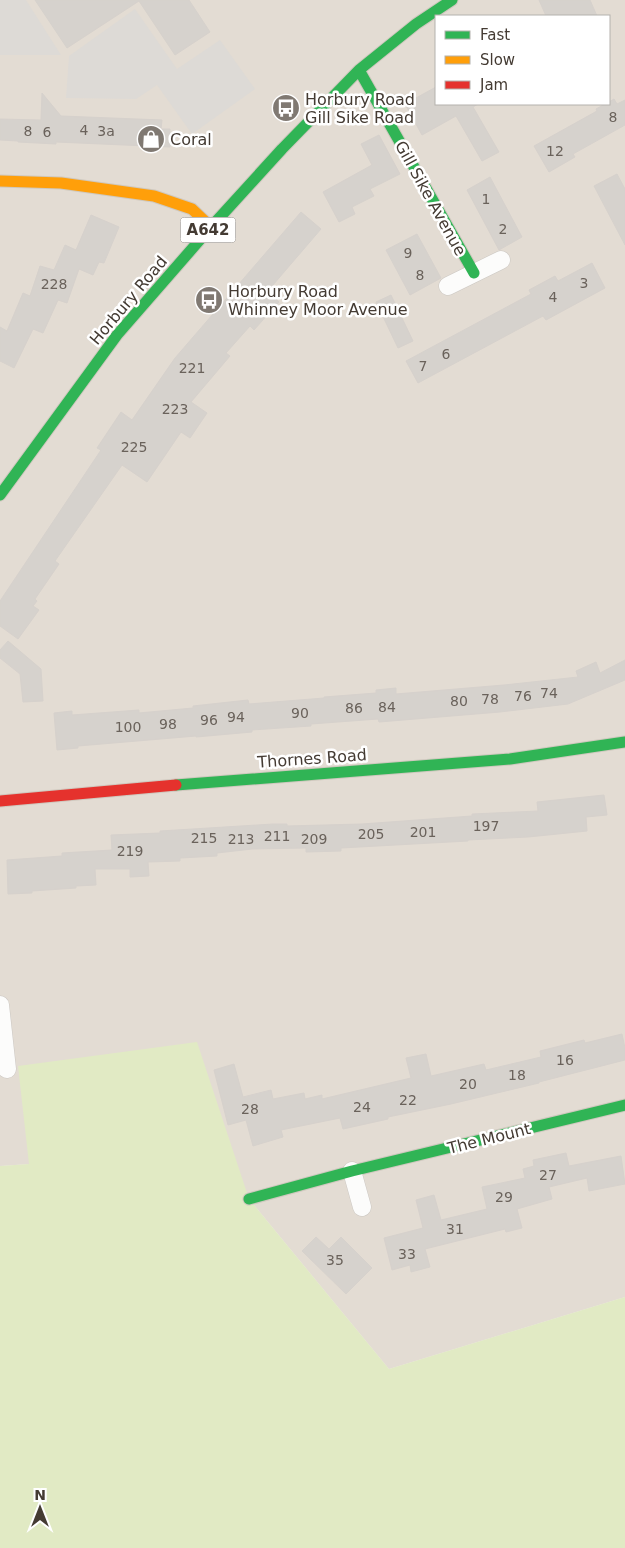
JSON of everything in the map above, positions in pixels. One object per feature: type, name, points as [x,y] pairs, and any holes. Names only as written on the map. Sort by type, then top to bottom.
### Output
[{"type":"main road","name":"Horbury Road","points":[[0,495],[116,335],[282,149],[359,70],[416,24],[452,0]]},
{"type":"main road","name":"Gill Sike Avenue","points":[[359,70],[474,274]]},
{"type":"main road","points":[[0,181],[61,183],[154,196],[192,209],[212,227]]},
{"type":"main road","name":"Thornes Road","points":[[0,801],[224,781],[510,759],[625,742]]},
{"type":"main road","name":"The Mount","points":[[249,1199],[625,1105]]},
{"type":"street","name":"Gill Sike Avenue","points":[[448,286],[501,260]]},
{"type":"street","points":[[1,1016],[7,1069]]},
{"type":"street","points":[[352,1172],[362,1208]]},
{"type":"shaded area","points":[[0,0],[625,0],[625,1297],[389,1369],[249,1199],[29,1164],[0,1166]]},
{"type":"shaded area","points":[[0,0],[26,0],[61,55],[0,55]]},
{"type":"shaded area","points":[[135,9],[177,69],[220,40],[255,89],[192,134],[157,85],[136,99],[66,98],[69,56]]},
{"type":"green space","points":[[197,1042],[249,1199],[389,1369],[625,1297],[625,1548],[0,1548],[0,1166],[29,1164],[18,1066]]},
{"type":"building","points":[[35,0],[189,0],[210,32],[175,55],[139,1],[67,48]]},
{"type":"building","points":[[539,0],[590,0],[597,15],[546,15]]},
{"type":"building","points":[[435,88],[435,105],[476,105],[473,107],[499,152],[482,161],[456,116],[422,135],[405,104]]},
{"type":"building","points":[[42,93],[61,116],[162,120],[161,129],[170,129],[170,147],[56,142],[56,144],[0,140],[0,119],[41,120]]},
{"type":"building","points":[[614,99],[617,104],[625,100],[625,125],[573,154],[575,157],[549,172],[534,146],[597,111],[596,109],[603,105],[610,105],[610,101]]},
{"type":"building","points":[[379,135],[400,174],[370,189],[374,196],[352,207],[355,214],[339,222],[323,192],[372,165],[361,144]]},
{"type":"building","points":[[617,174],[625,189],[625,245],[594,186]]},
{"type":"building","points":[[490,177],[522,237],[499,250],[467,190]]},
{"type":"building","points":[[301,212],[321,229],[267,292],[279,302],[254,330],[250,326],[226,353],[230,356],[191,402],[207,413],[190,438],[181,432],[147,482],[122,465],[55,561],[59,564],[35,599],[37,601],[33,606],[39,610],[18,639],[0,626],[0,601],[101,450],[97,448],[121,412],[132,420],[175,358]]},
{"type":"building","points":[[91,215],[119,227],[104,263],[99,262],[93,275],[79,269],[67,303],[58,300],[43,333],[33,329],[14,368],[0,361],[0,327],[7,331],[23,293],[30,296],[40,266],[54,270],[65,245],[76,250]]},
{"type":"building","points":[[417,234],[441,278],[410,295],[386,250]]},
{"type":"building","points":[[592,263],[605,288],[546,320],[543,316],[418,383],[406,361],[531,294],[529,290],[555,276],[558,281]]},
{"type":"building","points":[[391,295],[413,341],[398,348],[376,302]]},
{"type":"building","points":[[8,641],[41,669],[43,701],[23,702],[20,674],[0,658],[0,650]]},
{"type":"building","points":[[625,660],[625,680],[568,704],[500,712],[379,722],[378,719],[311,724],[311,726],[78,746],[78,748],[57,750],[54,713],[72,711],[72,715],[139,710],[139,713],[248,700],[249,704],[376,693],[376,690],[396,688],[396,694],[504,685],[578,677],[576,671],[596,662],[600,673]]},
{"type":"building","points":[[604,795],[607,815],[586,817],[587,831],[528,837],[341,848],[341,851],[306,852],[306,848],[252,849],[217,853],[217,856],[180,858],[180,861],[148,862],[149,876],[130,877],[130,869],[95,869],[96,885],[8,894],[7,860],[62,856],[62,853],[112,850],[111,835],[273,824],[287,824],[287,826],[362,824],[472,816],[472,814],[538,811],[537,802]]},
{"type":"building","points":[[622,1034],[625,1060],[539,1083],[343,1129],[340,1118],[281,1130],[283,1137],[253,1146],[246,1120],[228,1125],[214,1070],[234,1064],[243,1097],[271,1090],[273,1099],[304,1093],[305,1099],[322,1095],[322,1099],[411,1078],[406,1058],[426,1054],[431,1076],[484,1064],[486,1070],[541,1057],[540,1051],[584,1040],[585,1043]]},
{"type":"building","points":[[566,1153],[569,1166],[621,1156],[625,1184],[589,1191],[587,1178],[549,1187],[552,1199],[517,1209],[522,1228],[506,1232],[505,1229],[425,1249],[430,1267],[411,1272],[410,1265],[392,1270],[384,1238],[423,1228],[416,1200],[434,1195],[441,1220],[487,1209],[482,1187],[525,1178],[523,1169],[534,1166],[533,1160]]},
{"type":"building","points":[[316,1237],[329,1249],[341,1237],[372,1268],[346,1294],[302,1251]]},
{"type":"traffic: fast","points":[[0,495],[117,335],[282,149],[359,70],[416,24],[452,0]]},
{"type":"traffic: fast","points":[[359,70],[474,273]]},
{"type":"traffic: fast","points":[[176,785],[510,759],[625,742]]},
{"type":"traffic: fast","points":[[249,1199],[352,1171],[625,1105]]},
{"type":"traffic: slow","points":[[0,181],[61,183],[154,196],[192,209],[211,227]]},
{"type":"traffic: jam","points":[[0,801],[176,785]]},
{"type":"place","name":"Horbury Road Gill Sike Road","points":[[286,108]]},
{"type":"place","name":"Coral","points":[[151,139]]},
{"type":"place","name":"Horbury Road Whinney Moor Avenue","points":[[209,300]]}]
